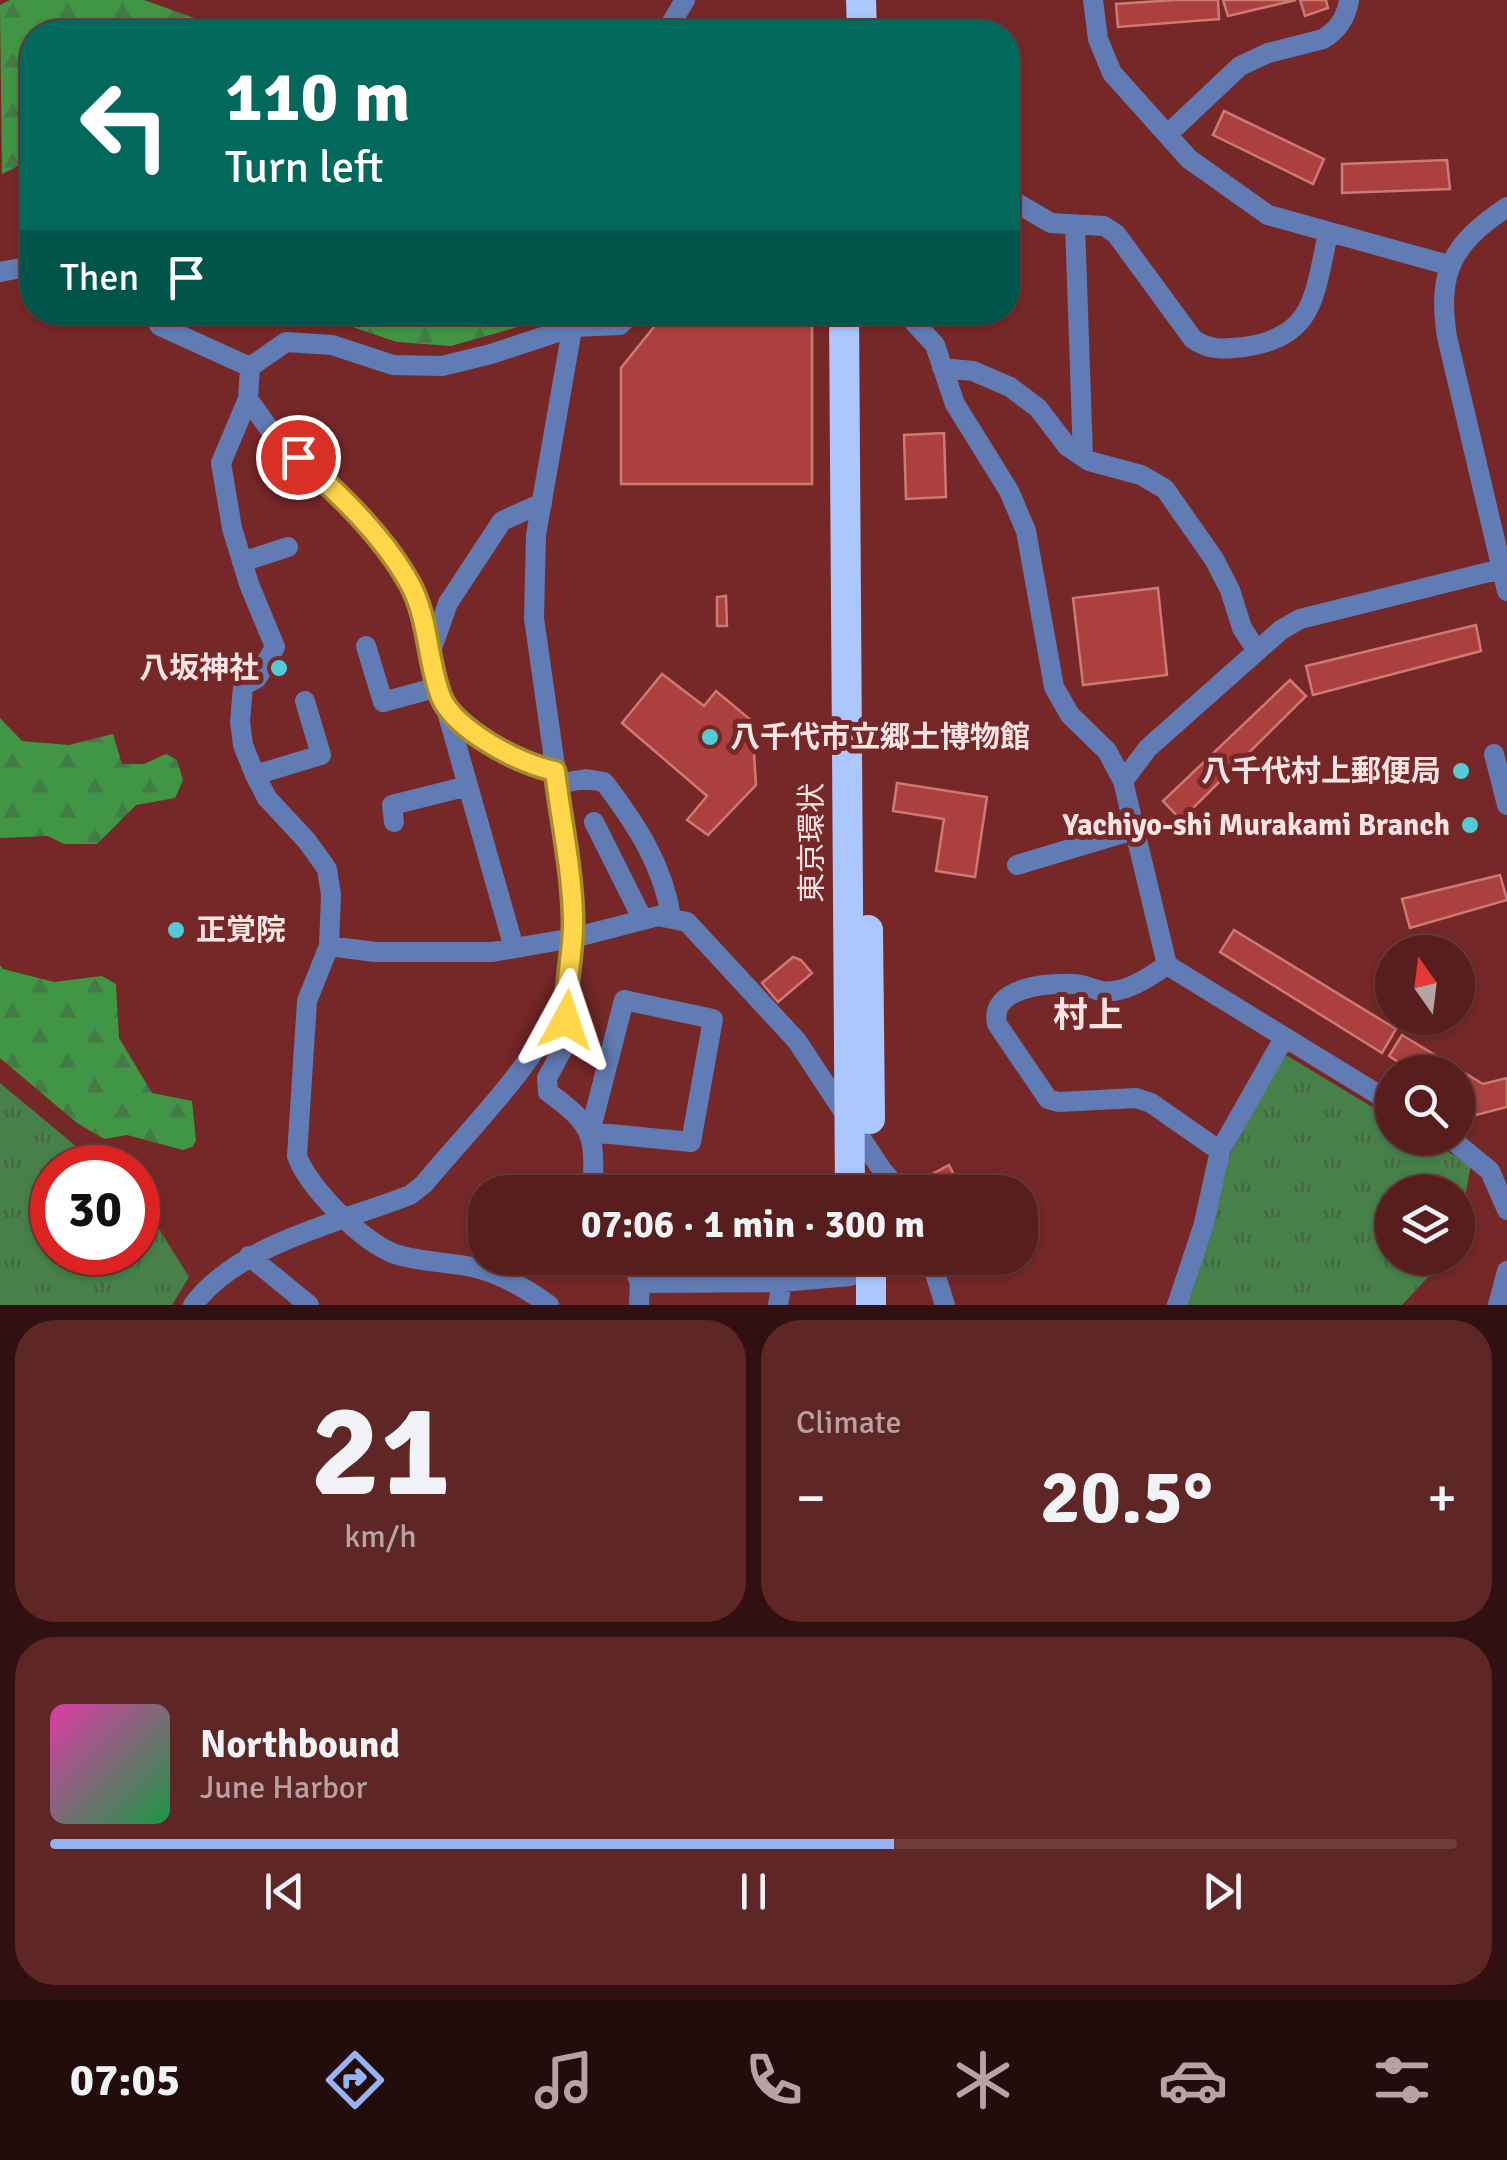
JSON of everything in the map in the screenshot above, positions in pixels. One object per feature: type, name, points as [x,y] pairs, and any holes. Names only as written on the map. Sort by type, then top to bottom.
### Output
[{"type":"highway","name":"東京環状","points":[[844,325],[850,1175]]},
{"type":"highway","name":"東京環状","points":[[864,325],[870,1175]]},
{"type":"highway","points":[[856,1275],[871,1305]]},
{"type":"street","points":[[1093,0],[1098,39],[1112,73],[1189,159],[1268,216],[1448,266]]},
{"type":"street","points":[[1168,133],[1240,66],[1333,33],[1347,12],[1349,0]]},
{"type":"street","points":[[1020,205],[1052,223],[1104,226],[1116,234],[1193,339],[1219,350],[1261,344],[1290,333],[1306,317],[1328,234]]},
{"type":"street","points":[[1507,207],[1470,236],[1448,266],[1442,306],[1507,592]]},
{"type":"street","points":[[1075,224],[1083,457]]},
{"type":"street","points":[[159,325],[250,367]]},
{"type":"street","points":[[250,367],[286,342],[332,345],[393,364],[442,366],[491,354],[562,325]]},
{"type":"street","points":[[573,325],[536,534],[534,618],[572,893],[573,938],[565,998],[567,1041],[546,1078],[548,1092],[581,1117],[590,1132],[593,1175]]},
{"type":"street","points":[[916,325],[935,345],[956,404],[1009,491],[1026,530],[1058,697],[1070,716],[1107,751],[1123,780],[1167,965],[1375,1093]]},
{"type":"street","points":[[250,367],[248,399],[220,463],[242,562],[276,647],[257,678],[244,686],[240,702],[244,745],[266,798],[308,841],[327,868],[330,896],[329,946],[308,1001],[296,1142],[301,1168],[346,1220],[393,1253],[477,1268],[534,1301]]},
{"type":"street","points":[[942,368],[973,371],[1010,386],[1038,408],[1067,446],[1083,457],[1141,475],[1165,489],[1214,559],[1230,590],[1242,628],[1257,651]]},
{"type":"street","points":[[248,399],[275,437],[337,492],[388,553],[417,600],[440,694],[514,948]]},
{"type":"street","points":[[431,653],[448,603],[502,521],[542,502]]},
{"type":"street","points":[[242,562],[288,548]]},
{"type":"street","points":[[1123,780],[1148,748],[1280,630],[1300,619],[1501,569]]},
{"type":"street","points":[[366,646],[383,702],[440,694]]},
{"type":"street","points":[[440,694],[488,743],[517,760],[556,778],[604,782],[655,858],[672,918]]},
{"type":"street","points":[[255,775],[322,756],[305,702]]},
{"type":"street","points":[[1494,754],[1507,806]]},
{"type":"street","points":[[394,822],[392,805],[468,786]]},
{"type":"street","points":[[594,822],[642,918]]},
{"type":"street","points":[[1017,865],[1134,830]]},
{"type":"street","points":[[329,946],[375,952],[492,952],[573,938],[642,918],[688,922],[797,1041],[888,1175]]},
{"type":"street","points":[[1167,965],[1137,984],[1118,990],[1095,992],[1078,984],[1014,992],[997,1004],[997,1024],[1048,1099],[1058,1102],[1136,1098],[1151,1102],[1220,1151]]},
{"type":"street","points":[[193,1305],[205,1288],[249,1256],[410,1195],[424,1184],[532,1052],[565,998]]},
{"type":"street","points":[[624,1000],[712,1019],[691,1142],[590,1132],[624,1000]]},
{"type":"street","points":[[1177,1305],[1199,1241],[1220,1151],[1284,1038]]},
{"type":"street","points":[[1471,1155],[1490,1171],[1507,1210]]},
{"type":"street","points":[[249,1256],[305,1304]]},
{"type":"street","points":[[1498,1305],[1507,1271]]},
{"type":"street","points":[[637,1275],[639,1305]]},
{"type":"street","points":[[640,1283],[782,1282],[847,1275]]},
{"type":"street","points":[[935,1275],[944,1305]]},
{"type":"street","points":[[778,1305],[782,1282]]},
{"type":"green space","points":[[10,0],[144,0],[200,20],[20,20],[20,165],[2,174],[0,5]]},
{"type":"green space","points":[[347,325],[519,325],[451,346],[397,342]]},
{"type":"green space","points":[[0,718],[22,741],[69,745],[113,734],[122,764],[144,764],[166,754],[177,760],[183,780],[175,798],[136,805],[97,844],[64,844],[48,836],[0,838]]},
{"type":"green space","points":[[0,965],[54,982],[102,976],[116,984],[119,1038],[152,1093],[192,1101],[196,1141],[192,1147],[183,1150],[127,1135],[104,1139],[77,1123],[0,1058]]},
{"type":"green space","points":[[1286,1055],[1375,1109],[1375,1155],[1454,1155],[1471,1165],[1469,1175],[1375,1175],[1375,1275],[1430,1275],[1402,1305],[1187,1305],[1223,1168]]},
{"type":"green space","points":[[0,1083],[75,1145],[30,1145],[30,1275],[160,1275],[160,1230],[189,1277],[172,1305],[0,1305]]},
{"type":"building","points":[[1218,0],[1219,19],[1118,27],[1116,4]]},
{"type":"building","points":[[1223,0],[1296,0],[1228,16]]},
{"type":"building","points":[[1300,0],[1326,0],[1328,8],[1305,16]]},
{"type":"building","points":[[1224,111],[1324,159],[1313,184],[1213,135]]},
{"type":"building","points":[[1447,160],[1450,189],[1342,193],[1342,164]]},
{"type":"building","points":[[656,325],[812,325],[812,484],[621,484],[621,368]]},
{"type":"building","points":[[944,433],[946,497],[906,499],[904,435]]},
{"type":"building","points":[[1158,588],[1167,675],[1083,685],[1073,598]]},
{"type":"building","points":[[726,596],[727,626],[717,626],[717,597]]},
{"type":"building","points":[[1476,625],[1481,651],[1313,695],[1306,666]]},
{"type":"building","points":[[662,674],[704,706],[716,691],[752,721],[756,785],[708,835],[687,820],[707,796],[622,723]]},
{"type":"building","points":[[1290,680],[1306,696],[1181,820],[1163,801]]},
{"type":"building","points":[[897,783],[987,797],[975,877],[936,871],[944,819],[893,811]]},
{"type":"building","points":[[1500,875],[1507,900],[1410,928],[1402,899]]},
{"type":"building","points":[[1234,930],[1375,1016],[1375,1035],[1392,1035],[1382,1053],[1220,952]]},
{"type":"building","points":[[793,957],[812,973],[778,1002],[762,983]]},
{"type":"building","points":[[1402,1035],[1435,1055],[1390,1055]]},
{"type":"building","points":[[1507,1078],[1507,1107],[1476,1115],[1475,1079],[1483,1084]]},
{"type":"building","points":[[949,1165],[954,1175],[930,1175]]},
{"type":"place","name":"八坂神社","points":[[279,668]]},
{"type":"place","name":"八千代市立郷土博物館","points":[[710,737]]},
{"type":"place","name":"八千代村上郵便局","points":[[1461,771]]},
{"type":"place","name":"Yachiyo-shi Murakami Branch","points":[[1470,825]]},
{"type":"place","name":"正覚院","points":[[176,930]]},
{"type":"district","name":"村上","points":[[1088,1015]]},
{"type":"route","points":[[298,457],[337,492],[411,585],[443,702],[488,743],[517,760],[555,771],[572,893],[573,938],[566,1020]]}]
